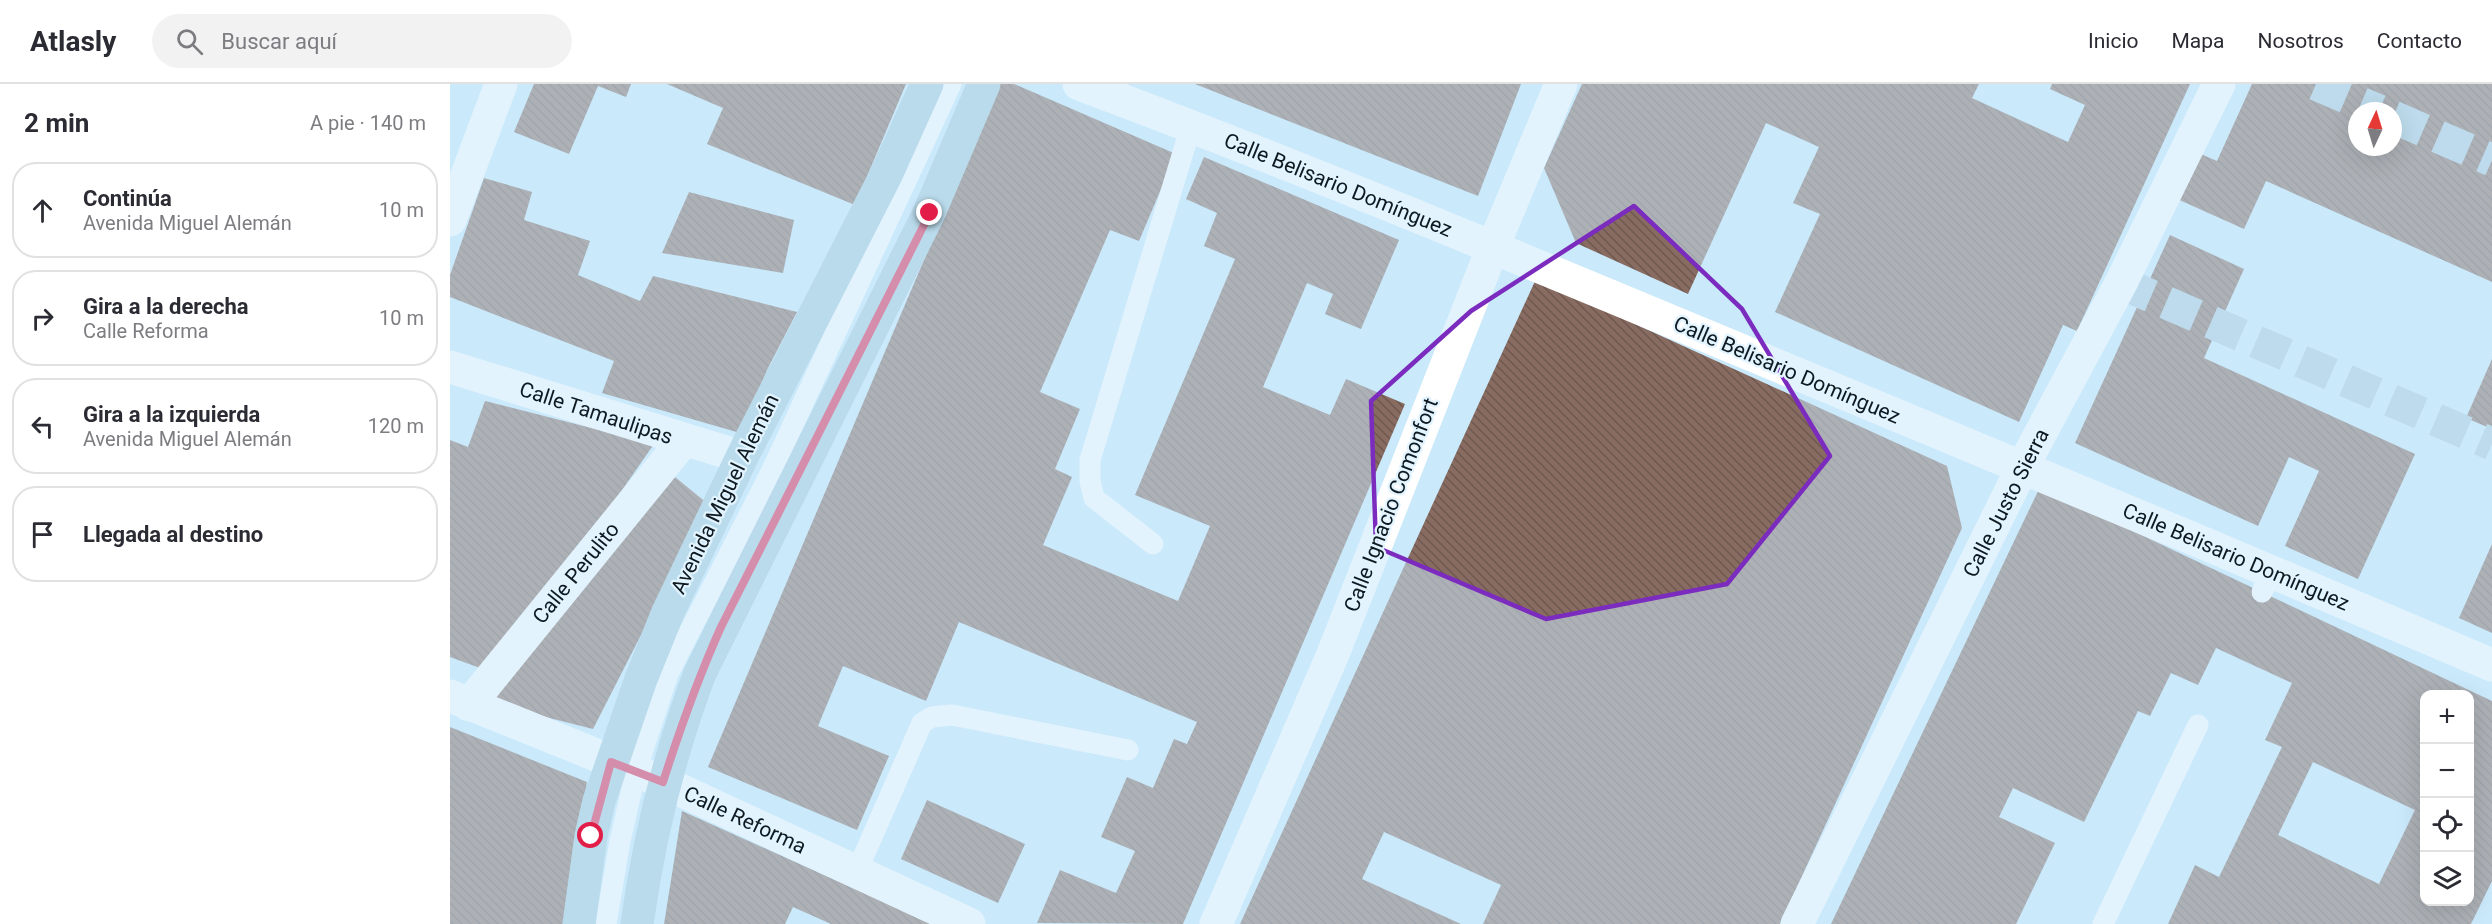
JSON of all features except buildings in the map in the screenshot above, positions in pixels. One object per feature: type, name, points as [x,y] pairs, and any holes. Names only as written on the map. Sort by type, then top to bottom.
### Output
[{"type":"main road","name":"Avenida Miguel Alemán","points":[[637,924],[646,859],[637,772],[668,612],[742,457],[886,175],[927,84]]},
{"type":"main road","name":"Avenida Miguel Alemán","points":[[579,924],[591,836],[637,772],[682,721],[700,673],[930,213],[984,84]]},
{"type":"street","points":[[450,220],[501,84]]},
{"type":"street","name":"Calle Belisario Domínguez","points":[[1079,84],[1191,126],[1493,247],[2022,468],[2267,581],[2492,665]]},
{"type":"street","name":"Calle Ignacio Comonfort","points":[[1216,924],[1333,654],[1493,247],[1561,84]]},
{"type":"street","name":"Calle Justo Sierra","points":[[1797,924],[2022,468],[2121,283],[2219,84]]},
{"type":"street","name":"Calle Tamaulipas","points":[[450,367],[683,441],[742,457]]},
{"type":"street","name":"Calle Perulito","points":[[460,701],[683,441]]},
{"type":"street","name":"Calle Reforma","points":[[460,701],[637,772],[969,924]]},
{"type":"lane","points":[[606,924],[620,841],[637,772],[668,674],[772,470],[951,84]]},
{"type":"lane","points":[[1153,544],[1094,498],[1090,481],[1090,460],[1191,126]]},
{"type":"lane","points":[[857,871],[922,723],[932,717],[952,715],[1128,750]]},
{"type":"lane","points":[[2103,924],[2198,725]]},
{"type":"highlighted area","points":[[1634,206],[1742,309],[1830,456],[1727,584],[1546,619],[1376,547],[1371,401],[1471,311]]},
{"type":"tunnel","points":[[2316,84],[2358,102]]},
{"type":"tunnel","points":[[2402,121],[2492,160]]},
{"type":"tunnel","points":[[2121,283],[2492,444]]},
{"type":"route","points":[[591,836],[611,762],[663,782],[682,721],[721,627],[930,213]]}]
